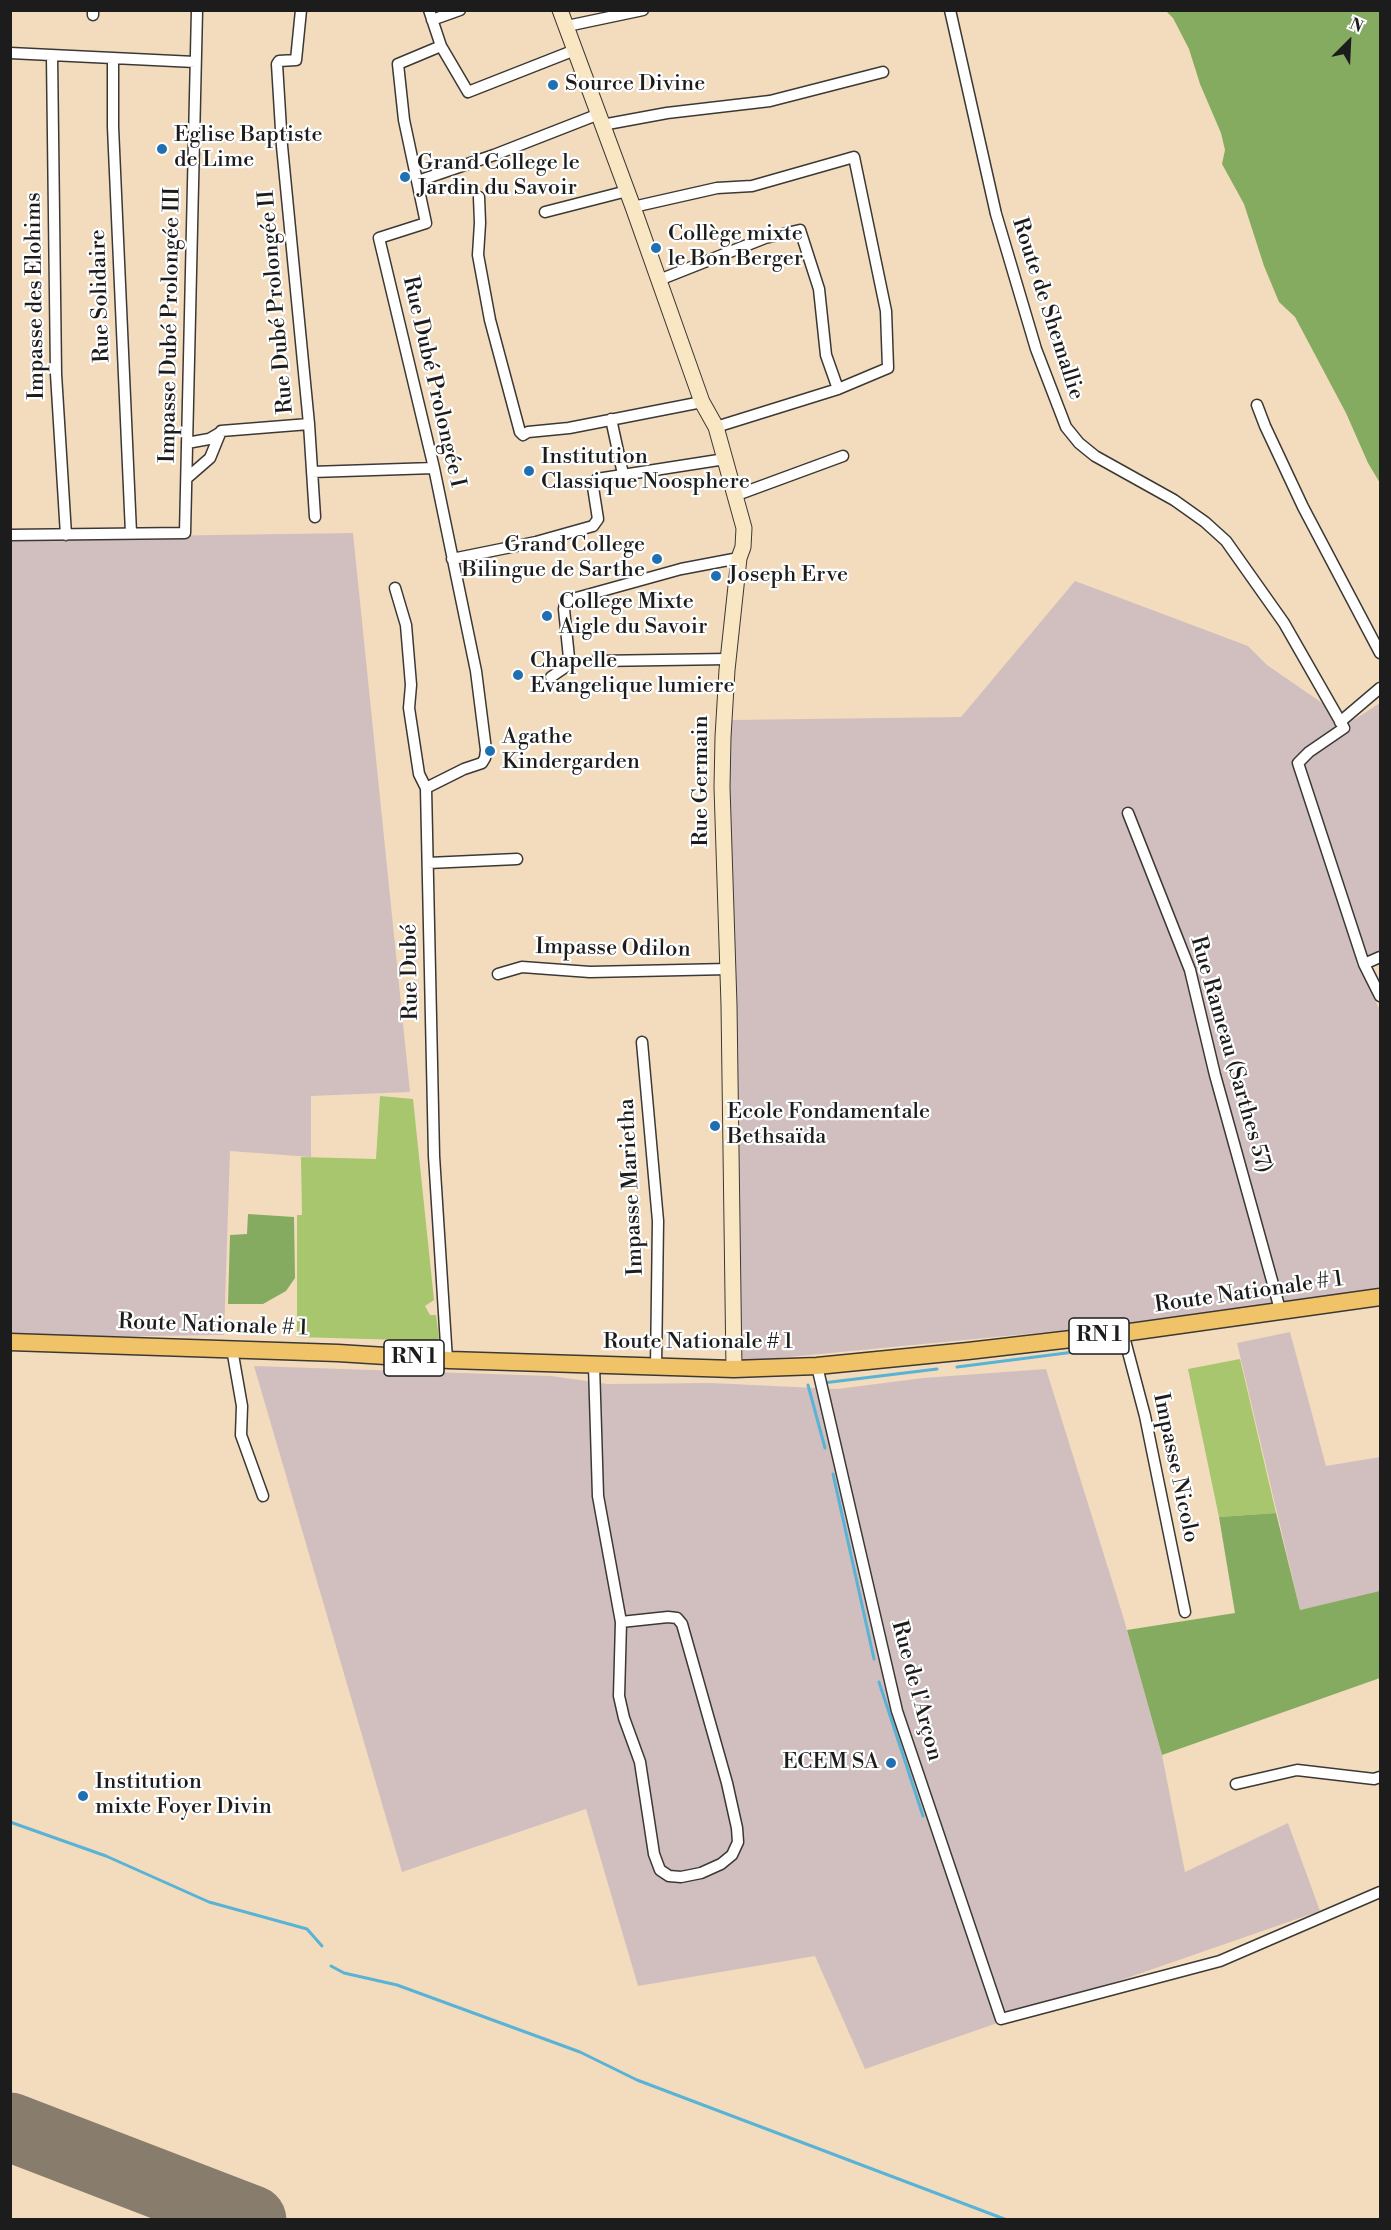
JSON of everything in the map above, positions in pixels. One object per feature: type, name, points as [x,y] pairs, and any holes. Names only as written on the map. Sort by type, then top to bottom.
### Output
[{"type":"main road","name":"Route Nationale # 1","points":[[10,1342],[734,1370],[817,1366],[1123,1333],[1281,1313],[1380,1297]]},
{"type":"street","name":"Impasse Dubé Prolongée III","points":[[131,533],[185,533],[198,10]]},
{"type":"street","name":"Rue Dubé Prolongée II","points":[[187,442],[209,439],[221,431],[309,424],[282,146],[277,64],[279,60],[296,60],[301,10]]},
{"type":"street","points":[[460,10],[430,15],[441,46],[468,92],[575,50]]},
{"type":"street","name":"Rue Germain","points":[[560,10],[702,402],[716,427],[744,528],[728,659],[722,787],[728,969],[734,1370]]},
{"type":"street","points":[[567,26],[643,10]]},
{"type":"street","name":"Route de Shemallie","points":[[950,10],[996,214],[1036,349],[1066,427],[1079,443],[1095,456],[1174,500],[1205,522],[1226,541],[1284,623],[1342,725]]},
{"type":"street","name":"Rue Dubé Prolongée I","points":[[426,788],[464,769],[482,763],[485,758],[482,709],[476,671],[434,468],[380,238],[426,223],[404,120],[398,64],[441,46]]},
{"type":"street","points":[[10,53],[195,62]]},
{"type":"street","name":"Impasse des Elohims","points":[[52,56],[56,374],[66,535]]},
{"type":"street","name":"Rue Solidaire","points":[[113,58],[113,127],[131,533]]},
{"type":"street","points":[[418,180],[600,120],[770,101],[883,72]]},
{"type":"street","points":[[633,207],[717,188],[752,186],[854,157],[886,311],[888,368],[838,389],[716,427]]},
{"type":"street","points":[[545,212],[627,191]]},
{"type":"street","points":[[479,197],[478,255],[490,321],[520,432],[523,435],[528,432],[569,428],[702,402]]},
{"type":"street","points":[[659,280],[765,238],[800,230],[819,289],[826,355],[838,389]]},
{"type":"street","points":[[1257,405],[1302,507],[1380,653]]},
{"type":"street","points":[[611,419],[623,474]]},
{"type":"street","points":[[309,424],[315,517]]},
{"type":"street","points":[[186,478],[210,458],[221,431]]},
{"type":"street","points":[[736,495],[843,456]]},
{"type":"street","points":[[452,559],[537,542],[593,526],[598,519],[593,487],[597,479],[725,459]]},
{"type":"street","points":[[312,472],[434,468]]},
{"type":"street","points":[[10,535],[131,533]]},
{"type":"street","points":[[551,677],[567,666],[569,658],[564,609],[569,600],[681,569],[739,558]]},
{"type":"street","name":"Rue Dubé","points":[[395,588],[406,625],[411,685],[409,708],[419,774],[426,788],[434,1156],[447,1360]]},
{"type":"street","points":[[596,661],[728,659]]},
{"type":"street","points":[[1380,688],[1298,763],[1364,964],[1380,996]]},
{"type":"street","name":"Rue Rameau (Sarthes 57)","points":[[1128,813],[1190,970],[1215,1075],[1281,1313]]},
{"type":"street","points":[[428,863],[517,859]]},
{"type":"street","points":[[1364,964],[1380,957]]},
{"type":"street","name":"Impasse Odilon","points":[[498,974],[522,967],[590,972],[728,969]]},
{"type":"street","name":"Impasse Marietha","points":[[642,1042],[658,1221],[656,1366]]},
{"type":"street","name":"Impasse Nicolo","points":[[1123,1333],[1145,1416],[1185,1612]]},
{"type":"street","points":[[232,1349],[242,1406],[241,1435],[263,1496]]},
{"type":"street","points":[[594,1365],[598,1496],[621,1622],[619,1696],[624,1718],[640,1762],[654,1854],[660,1870],[669,1876],[681,1877],[701,1873],[732,1856],[736,1849],[738,1835],[727,1783],[682,1624],[677,1618],[668,1617],[621,1622]]},
{"type":"street","name":"Rue de l'Arçon","points":[[817,1366],[897,1711],[1001,2019],[1220,1960],[1380,1892]]},
{"type":"street","points":[[1236,1784],[1297,1770],[1374,1779],[1380,1777]]},
{"type":"shaded area","points":[[353,533],[410,1092],[311,1096],[311,1157],[230,1151],[224,1335],[11,1338],[10,538]]},
{"type":"shaded area","points":[[1075,581],[1248,646],[1267,665],[1328,707],[1355,719],[1380,703],[1380,953],[1356,963],[1380,1010],[1380,1287],[1294,1308],[738,1362],[729,720],[961,717]]},
{"type":"shaded area","points":[[1290,1332],[1326,1466],[1380,1457],[1380,1592],[1300,1610],[1237,1343]]},
{"type":"shaded area","points":[[254,1366],[551,1376],[608,1384],[711,1383],[837,1389],[923,1378],[1046,1369],[1123,1616],[1162,1755],[1185,1872],[1288,1823],[1320,1911],[865,2069],[815,1956],[638,1986],[586,1809],[402,1872]]},
{"type":"green space","points":[[1166,11],[1380,11],[1380,483],[1295,317],[1279,302],[1264,266],[1244,204],[1222,164],[1225,150],[1221,133],[1200,84],[1189,49],[1173,18]]},
{"type":"green space","points":[[380,1096],[413,1099],[434,1300],[425,1306],[430,1315],[436,1315],[439,1338],[436,1341],[297,1337],[297,1215],[302,1215],[301,1157],[376,1159]]},
{"type":"green space","points":[[248,1214],[294,1217],[295,1278],[286,1291],[263,1304],[228,1304],[230,1235],[247,1234]]},
{"type":"green space","points":[[1240,1359],[1276,1513],[1219,1517],[1188,1369]]},
{"type":"green space","points":[[1276,1513],[1300,1610],[1380,1591],[1380,1678],[1162,1755],[1127,1630],[1235,1613],[1219,1517]]},
{"type":"waterway","points":[[957,1367],[1113,1347]]},
{"type":"waterway","points":[[823,1383],[937,1369]]},
{"type":"waterway","points":[[808,1385],[825,1448]]},
{"type":"waterway","points":[[833,1474],[874,1659]]},
{"type":"waterway","points":[[879,1682],[923,1816]]},
{"type":"waterway","points":[[10,1822],[106,1856],[209,1902],[307,1929],[322,1946]]},
{"type":"waterway","points":[[331,1966],[344,1973],[397,1985],[580,2052],[637,2080],[1007,2220]]},
{"type":"runway","points":[[10,2127],[252,2220]]},
{"type":"place","name":"Source Divine","points":[[553,85]]},
{"type":"place","name":"Eglise Baptiste de Lime","points":[[162,149]]},
{"type":"place","name":"Grand College le Jardin du Savoir","points":[[405,177]]},
{"type":"place","name":"Collège mixte le Bon Berger","points":[[656,248]]},
{"type":"place","name":"Institution Classique Noosphere","points":[[529,471]]},
{"type":"place","name":"Grand College Bilingue de Sarthe","points":[[657,559]]},
{"type":"place","name":"Joseph Erve","points":[[716,576]]},
{"type":"place","name":"College Mixte Aigle du Savoir","points":[[547,616]]},
{"type":"place","name":"Chapelle Evangelique lumiere","points":[[518,675]]},
{"type":"place","name":"Agathe Kindergarden","points":[[490,751]]},
{"type":"place","name":"Ecole Fondamentale Bethsaïda","points":[[715,1126]]},
{"type":"place","name":"ECEM SA","points":[[891,1763]]},
{"type":"place","name":"Institution mixte Foyer Divin","points":[[83,1796]]}]
